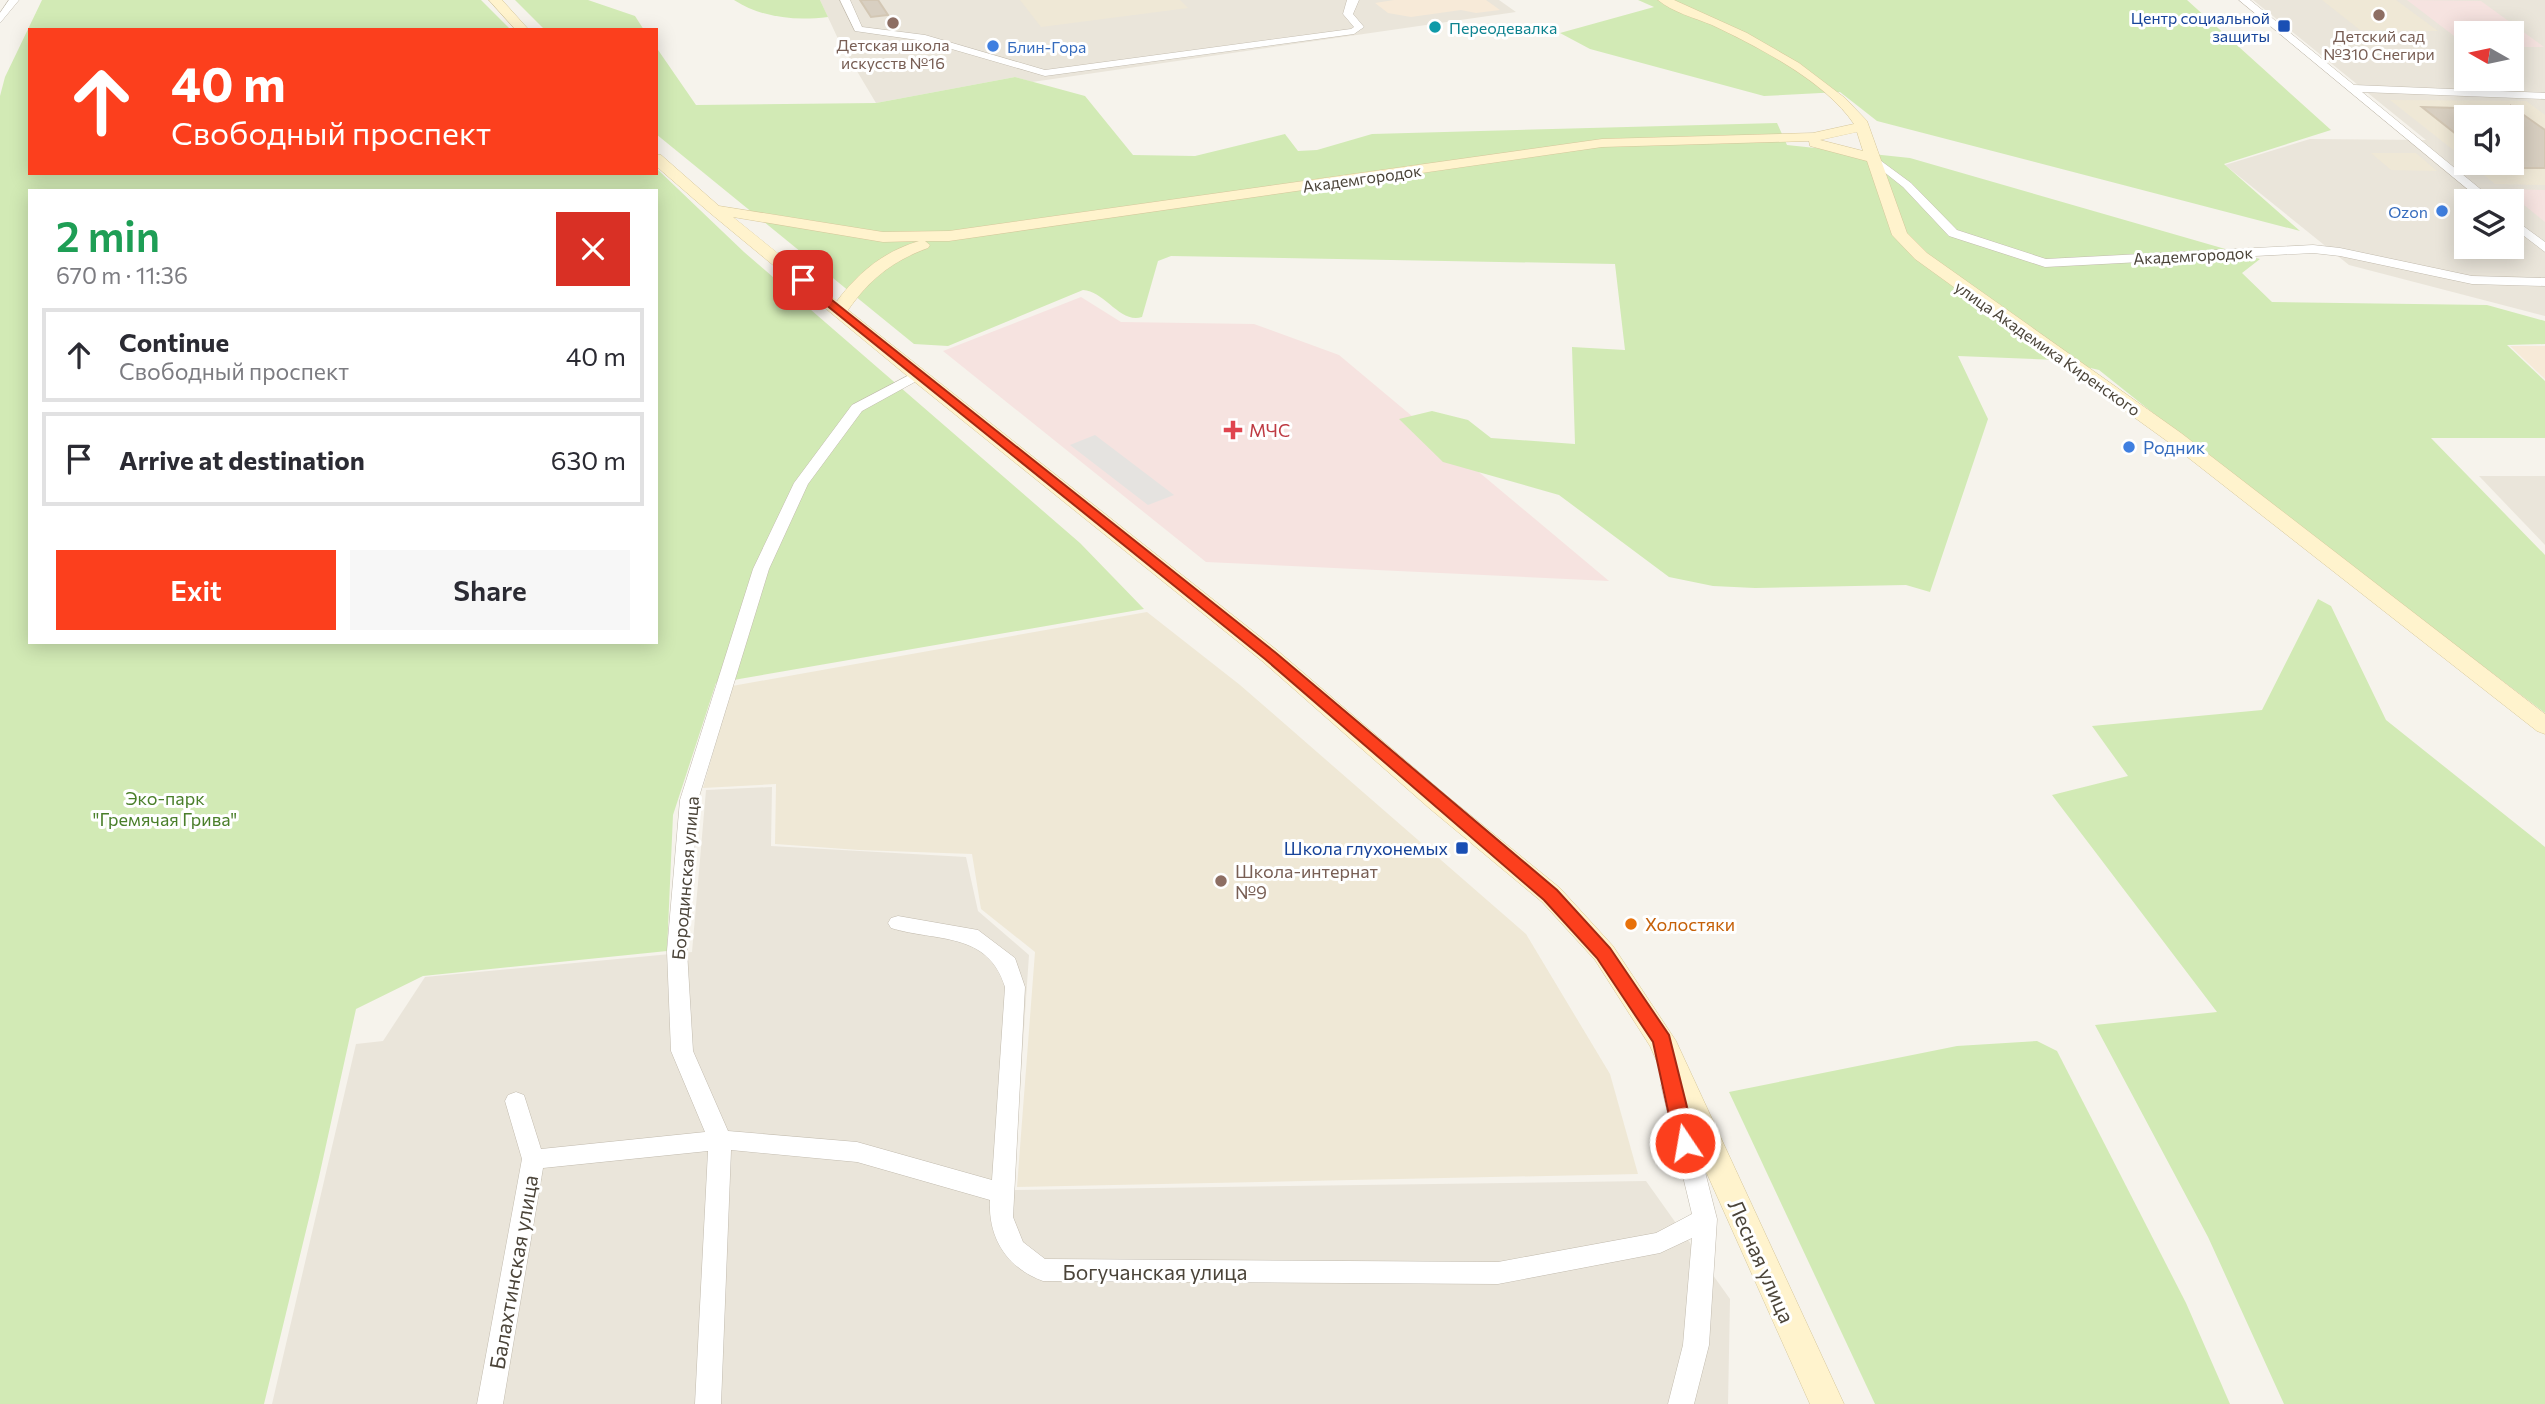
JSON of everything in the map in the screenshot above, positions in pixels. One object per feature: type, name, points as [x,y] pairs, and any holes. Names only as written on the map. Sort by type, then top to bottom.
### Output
[{"type":"main road","points":[[495,0],[521,28]]},
{"type":"main road","name":"улица Академика Киренского","points":[[1664,0],[1718,22],[1771,52],[1803,73],[1853,113],[1862,127],[1900,235],[1921,256],[2174,437],[2545,726]]},
{"type":"main road","points":[[1777,138],[1826,136],[1862,127]]},
{"type":"main road","points":[[1777,138],[1847,150],[1873,158]]},
{"type":"main road","name":"Академгородок","points":[[839,310],[871,269],[900,251],[949,236],[1602,143],[1777,138]]},
{"type":"main road","points":[[658,160],[715,210],[918,375],[1270,656],[1551,895],[1604,953],[1662,1041]]},
{"type":"main road","points":[[715,210],[883,237],[949,236]]},
{"type":"main road","name":"Лесная улица","points":[[1662,1041],[1827,1404]]},
{"type":"street","points":[[0,20],[14,0]]},
{"type":"street","points":[[845,0],[858,29],[925,38],[1045,73],[1193,48],[1354,31],[1359,27],[1348,14],[1351,1],[1354,0]]},
{"type":"street","points":[[2244,0],[2474,189]]},
{"type":"street","points":[[2351,88],[2545,96]]},
{"type":"street","name":"Академгородок","points":[[1873,158],[1907,185],[1953,233],[2045,263],[2313,249],[2340,252],[2472,280],[2545,282]]},
{"type":"street","points":[[2524,231],[2545,248]]},
{"type":"street","name":"Бородинская улица","points":[[708,1404],[720,1140],[682,1051],[677,951],[689,800],[761,569],[801,483],[857,408],[918,375]]},
{"type":"street","name":"Богучанская улица","points":[[898,923],[971,935],[1008,964],[1015,987],[1001,1217],[1011,1248],[1027,1262],[1044,1270],[1498,1273],[1660,1242],[1704,1219]]},
{"type":"street","points":[[1662,1041],[1704,1219],[1696,1345],[1681,1404]]},
{"type":"street","name":"Балахтинская улица","points":[[490,1404],[533,1159],[516,1101]]},
{"type":"street","points":[[533,1159],[720,1140],[856,1152],[1003,1193]]},
{"type":"shaded area","points":[[820,0],[1499,0],[1516,12],[1032,82],[1015,77],[876,103],[839,41]]},
{"type":"shaded area","points":[[1020,0],[1180,0],[1188,8],[1041,27]]},
{"type":"shaded area","points":[[1394,0],[1486,0],[1500,10],[1476,13],[1461,10],[1411,17],[1388,13],[1375,3]]},
{"type":"shaded area","points":[[2253,0],[2545,0],[2545,316],[2349,265],[2225,165],[2310,139],[2426,140]]},
{"type":"shaded area","name":"Детский сад №310 Снегири","points":[[2322,0],[2396,0],[2438,31],[2360,30]]},
{"type":"shaded area","points":[[2407,0],[2481,1],[2508,21],[2454,21],[2454,36]]},
{"type":"shaded area","points":[[2524,32],[2544,47],[2524,47]]},
{"type":"shaded area","points":[[2390,100],[2526,101],[2545,115],[2545,185],[2495,184],[2484,175],[2524,175],[2524,105],[2454,105],[2454,151]]},
{"type":"shaded area","points":[[2371,153],[2416,153],[2437,171],[2391,170]]},
{"type":"shaded area","points":[[2524,189],[2545,190],[2545,222],[2524,205]]},
{"type":"shaded area","name":"МЧС","points":[[1081,297],[1121,322],[1254,324],[1339,355],[1609,581],[1206,562],[943,351]]},
{"type":"shaded area","points":[[2510,346],[2545,346],[2545,379]]},
{"type":"shaded area","points":[[1095,435],[1174,495],[1148,505],[1070,445]]},
{"type":"shaded area","points":[[2479,476],[2545,476],[2545,545]]},
{"type":"shaded area","name":"Школа-интернат №9","points":[[1147,612],[1240,685],[1526,934],[1610,1074],[1638,1174],[1017,1187],[1035,952],[981,909],[972,854],[775,844],[776,784],[703,788],[732,686]]},
{"type":"shaded area","points":[[772,787],[771,846],[966,857],[978,911],[1029,955],[1013,1190],[1646,1181],[1730,1299],[1728,1404],[272,1404],[356,1044],[383,1041],[425,977],[692,952],[706,790]]},
{"type":"green space","points":[[42,0],[481,0],[509,28],[29,28]]},
{"type":"green space","points":[[515,0],[588,0],[635,16],[643,28],[543,28]]},
{"type":"green space","points":[[734,0],[820,0],[828,17],[779,17],[756,11]]},
{"type":"green space","points":[[1638,0],[2187,0],[2331,130],[2224,164],[2300,231],[1877,121],[1840,92],[1764,96],[1590,49],[1560,33],[1654,7]]},
{"type":"green space","name":"Эко-парк \"Гремячая Грива\"","points":[[28,29],[28,175],[658,175],[658,170],[744,252],[1080,543],[1144,609],[716,683],[673,815],[667,951],[423,976],[356,1009],[264,1404],[0,1404],[0,96],[5,77]]},
{"type":"green space","points":[[658,50],[696,105],[876,103],[1015,77],[1085,96],[1133,155],[1195,156],[1285,134],[1298,151],[1317,150],[1372,134],[1777,123],[1787,145],[1910,158],[2260,259],[2242,273],[2272,302],[2487,305],[2545,321],[2545,344],[2507,345],[2545,381],[2545,438],[2431,438],[2545,555],[2545,713],[2236,479],[2099,370],[2056,360],[1958,356],[1988,419],[1930,592],[1906,585],[1755,588],[1713,586],[1669,577],[1559,495],[1443,462],[1399,419],[1432,411],[1468,420],[1491,438],[1575,444],[1572,347],[1625,350],[1615,264],[1171,256],[1158,261],[1142,317],[1127,316],[1098,296],[1083,290],[948,346],[914,344],[658,136]]},
{"type":"green space","points":[[2318,599],[2331,606],[2386,720],[2545,847],[2545,1404],[2284,1404],[2208,1237],[2095,1025],[2217,1012],[2052,795],[2128,776],[2092,726],[2262,710]]},
{"type":"green space","points":[[2037,1041],[2057,1051],[2186,1303],[2230,1404],[1875,1404],[1729,1092],[1957,1046]]},
{"type":"building","points":[[860,0],[878,0],[888,15],[871,17]]},
{"type":"building","points":[[2422,107],[2454,108],[2454,132]]},
{"type":"building","points":[[2524,115],[2545,130],[2545,168],[2524,168]]},
{"type":"place","name":"Детский сад №310 Снегири","points":[[2379,15]]},
{"type":"place","name":"Детская школа искусств №16","points":[[893,23]]},
{"type":"place","name":"Центр социальной защиты","points":[[2284,26]]},
{"type":"place","name":"Переодевалка","points":[[1435,27]]},
{"type":"place","name":"Блин-Гора","points":[[993,46]]},
{"type":"place","name":"Ozon","points":[[2442,211]]},
{"type":"place","name":"МЧС","points":[[1233,430]]},
{"type":"place","name":"Родник","points":[[2129,447]]},
{"type":"place","name":"Школа глухонемых","points":[[1462,848]]},
{"type":"place","name":"Школа-интернат №9","points":[[1221,881]]},
{"type":"place","name":"Холостяки","points":[[1631,924]]},
{"type":"route","points":[[803,280],[1270,656],[1438,802],[1551,895],[1604,953],[1662,1041],[1685,1143]]}]
